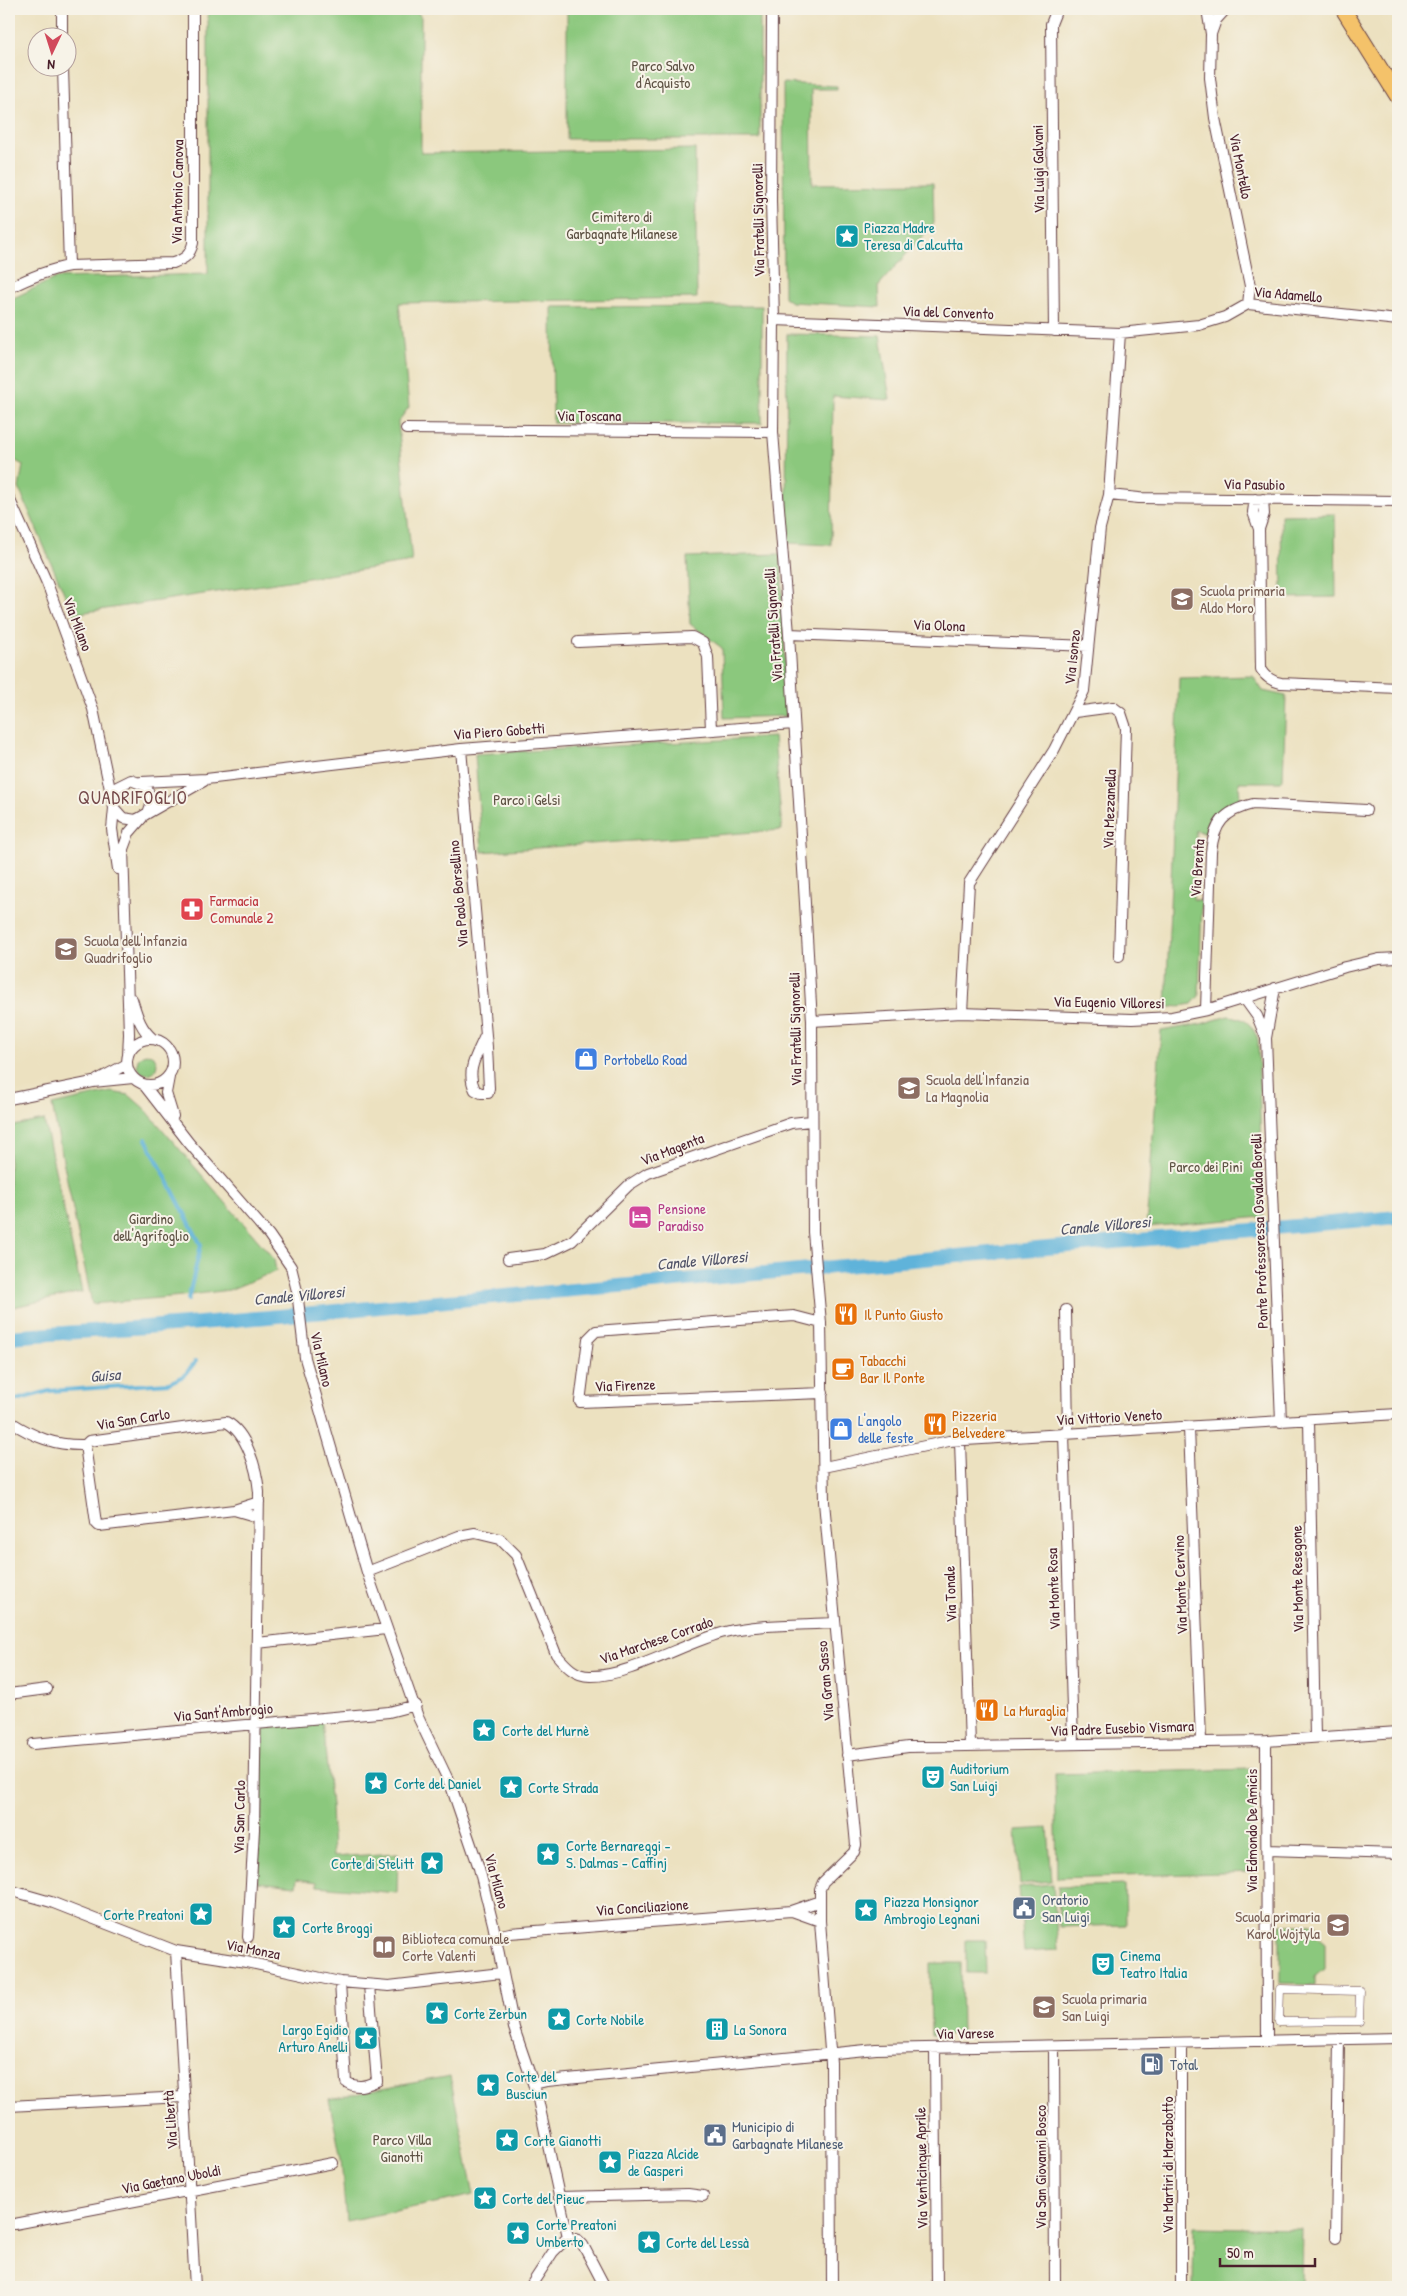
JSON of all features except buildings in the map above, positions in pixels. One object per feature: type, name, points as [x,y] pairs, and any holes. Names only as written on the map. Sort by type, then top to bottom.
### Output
[{"type":"main road","points":[[1343,9],[1398,98]]},
{"type":"street","points":[[62,9],[62,28]]},
{"type":"street","name":"Via Antonio Canova","points":[[9,288],[43,272],[70,266],[173,263],[184,259],[191,252],[192,9]]},
{"type":"street","name":"Via Fratelli Signorelli","points":[[772,9],[773,432],[789,634],[812,1021],[811,1121],[814,1239],[819,1293]]},
{"type":"street","name":"Via Luigi Galvani","points":[[1054,331],[1051,24],[1057,9]]},
{"type":"street","name":"Via Montello","points":[[1207,9],[1211,34],[1210,78],[1215,118],[1248,277],[1248,304]]},
{"type":"street","name":"Via Montello","points":[[1211,34],[1216,20],[1226,9]]},
{"type":"street","points":[[63,78],[70,266]]},
{"type":"street","name":"Via Adamello","points":[[1120,333],[1199,325],[1226,317],[1248,304],[1398,320]]},
{"type":"street","name":"Via del Convento","points":[[774,320],[1120,333]]},
{"type":"street","name":"Via Isonzo","points":[[962,1013],[969,883],[1028,793],[1075,712],[1084,691],[1100,528],[1109,495],[1120,333]]},
{"type":"street","name":"Via Toscana","points":[[406,429],[773,432]]},
{"type":"street","name":"Via Pasubio","points":[[1109,495],[1139,498],[1398,501]]},
{"type":"street","name":"Via Milano","points":[[9,498],[47,583],[93,709],[113,804],[112,829],[123,894]]},
{"type":"street","points":[[1259,499],[1253,512],[1259,529],[1261,669],[1269,679],[1281,683],[1398,688]]},
{"type":"street","name":"Via Olona","points":[[789,634],[1088,646]]},
{"type":"street","points":[[578,642],[692,637],[703,643],[708,657],[711,730]]},
{"type":"street","name":"Via Mezzanella","points":[[1075,712],[1113,706],[1122,713],[1126,728],[1119,956]]},
{"type":"street","name":"Via Piero Gobetti","points":[[141,782],[206,779],[461,749],[794,724]]},
{"type":"street","name":"Via Paolo Borsellino","points":[[461,749],[490,1088],[488,1093],[484,1094],[475,1090],[472,1077],[474,1058],[485,1036]]},
{"type":"street","name":"Via Milano","points":[[106,766],[120,784]]},
{"type":"street","name":"Via Piero Gobetti","points":[[145,815],[206,779]]},
{"type":"street","points":[[131,780],[141,782],[152,796],[152,802],[145,815],[136,820],[123,818],[113,804],[114,791],[120,784],[131,780]]},
{"type":"street","name":"Via Brenta","points":[[1206,1010],[1212,837],[1219,823],[1227,814],[1238,808],[1253,804],[1366,810]]},
{"type":"street","name":"Via Milano","points":[[127,1060],[128,983],[123,894],[124,842],[145,815]]},
{"type":"street","name":"Via Eugenio Villoresi","points":[[812,1021],[962,1013],[1156,1019],[1206,1010],[1345,967],[1379,959],[1398,958]]},
{"type":"street","name":"Via Milano","points":[[128,983],[138,1021],[144,1032],[153,1039]]},
{"type":"street","name":"Ponte Professoressa Osvalda Borelli","points":[[1275,988],[1266,1038],[1282,1422]]},
{"type":"street","name":"Ponte Professoressa Osvalda Borelli","points":[[1244,998],[1257,1016],[1266,1038]]},
{"type":"street","points":[[9,1099],[93,1082],[133,1078],[144,1085],[157,1085],[169,1077],[174,1066],[172,1051],[164,1043],[153,1039],[146,1039],[135,1045],[127,1060],[93,1082]]},
{"type":"street","points":[[127,1060],[133,1078]]},
{"type":"street","name":"Via Milano","points":[[169,1077],[166,1093],[177,1126]]},
{"type":"street","name":"Via Milano","points":[[144,1085],[189,1143],[280,1249],[291,1267],[297,1291],[302,1345],[367,1572],[386,1629],[416,1705],[418,1717],[451,1786],[466,1828],[496,1936],[514,2028],[534,2084],[568,2238]]},
{"type":"street","name":"Via Magenta","points":[[508,1259],[545,1254],[572,1241],[629,1185],[654,1171],[791,1123],[811,1121]]},
{"type":"street","name":"Via Gran Sasso","points":[[819,1293],[823,1393],[824,1502],[855,1849],[823,1882],[820,1901],[830,2052],[832,2287]]},
{"type":"street","name":"Via Monte Rosa","points":[[1066,1310],[1066,1433],[1073,1744]]},
{"type":"street","name":"Via Firenze","points":[[821,1323],[794,1316],[596,1331],[588,1339],[580,1402],[823,1393]]},
{"type":"street","name":"Via Vittorio Veneto","points":[[824,1467],[960,1440],[1189,1428],[1398,1414]]},
{"type":"street","points":[[9,1420],[22,1430],[45,1440],[68,1445],[85,1445]]},
{"type":"street","name":"Via Monte Resegone","points":[[1309,1420],[1315,1737]]},
{"type":"street","name":"Via San Carlo","points":[[248,1937],[254,1829],[254,1725],[259,1502],[258,1483],[239,1432],[226,1422],[89,1441],[85,1445],[96,1523],[99,1526],[234,1510],[259,1502]]},
{"type":"street","name":"Via Monte Cervino","points":[[1189,1428],[1201,1740]]},
{"type":"street","name":"Via Tonale","points":[[960,1440],[970,1746]]},
{"type":"street","name":"Via San Carlo","points":[[234,1510],[258,1517]]},
{"type":"street","name":"Via Marchese Corrado","points":[[367,1572],[459,1536],[475,1533],[500,1539],[516,1555],[556,1654],[567,1667],[577,1674],[588,1676],[619,1671],[713,1635],[735,1630],[835,1623]]},
{"type":"street","points":[[256,1643],[386,1629]]},
{"type":"street","points":[[9,1694],[47,1689]]},
{"type":"street","name":"Via Sant'Ambrogio","points":[[33,1744],[389,1712],[416,1705]]},
{"type":"street","name":"Via Padre Eusebio Vismara","points":[[847,1755],[908,1747],[1201,1740],[1266,1741],[1398,1732]]},
{"type":"street","name":"Via Edmondo De Amicis","points":[[1266,1741],[1267,2042]]},
{"type":"street","points":[[1266,1850],[1398,1854]]},
{"type":"street","name":"Via Monza","points":[[9,1890],[51,1902],[176,1951],[246,1960],[340,1982],[389,1986],[502,1973]]},
{"type":"street","name":"Via Conciliazione","points":[[496,1936],[510,1933],[791,1911],[820,1901]]},
{"type":"street","name":"Via Conciliazione","points":[[791,1911],[820,1921]]},
{"type":"street","name":"Via Libertà","points":[[176,1951],[195,2287]]},
{"type":"street","points":[[340,1982],[346,2082],[353,2087],[366,2086],[377,2081],[369,1985]]},
{"type":"street","points":[[1280,1989],[1360,1991],[1359,2021],[1279,2022],[1280,1989]]},
{"type":"street","name":"Via Varese","points":[[534,2084],[547,2081],[766,2061],[830,2052],[1398,2038]]},
{"type":"street","points":[[1336,2238],[1340,2040]]},
{"type":"street","name":"Via Martiri di Marzabotto","points":[[1181,2043],[1181,2287]]},
{"type":"street","name":"Via San Giovanni Bosco","points":[[1054,2046],[1055,2287]]},
{"type":"street","name":"Via Venticinque Aprile","points":[[935,2048],[937,2287]]},
{"type":"street","points":[[9,2106],[183,2097]]},
{"type":"street","name":"Via Gaetano Uboldi","points":[[15,2224],[333,2163]]},
{"type":"street","points":[[559,2197],[703,2196]]},
{"type":"street","points":[[530,2287],[553,2252],[568,2238],[578,2240],[583,2245],[605,2287]]},
{"type":"green space","name":"Cimitero di Garbagnate Milanese","points":[[208,9],[415,9],[421,17],[421,153],[695,149],[697,298],[399,303],[409,407],[398,422],[412,562],[73,614],[19,488],[23,465],[9,457],[9,300],[56,278],[208,274]]},
{"type":"green space","name":"Parco Salvo d'Acquisto","points":[[567,9],[760,9],[760,139],[567,139]]},
{"type":"green space","points":[[783,83],[837,86],[837,89],[811,89],[812,184],[933,183],[934,223],[879,285],[880,307],[791,302],[784,297]]},
{"type":"green space","points":[[762,306],[762,423],[553,423],[552,307]]},
{"type":"green space","points":[[787,334],[880,336],[890,400],[833,396],[831,545],[786,543]]},
{"type":"green space","points":[[1335,514],[1336,597],[1282,598],[1281,515]]},
{"type":"green space","points":[[781,554],[787,716],[724,718],[722,648],[690,624],[687,557]]},
{"type":"green space","points":[[1253,676],[1263,691],[1286,696],[1283,779],[1281,782],[1239,782],[1240,801],[1228,806],[1219,813],[1206,834],[1196,830],[1193,899],[1202,901],[1199,996],[1192,1004],[1166,1008],[1179,678]]},
{"type":"green space","name":"Parco i Gelsi","points":[[774,737],[782,830],[482,852],[475,754]]},
{"type":"green space","name":"Parco dei Pini","points":[[1228,1016],[1239,1018],[1248,1023],[1254,1030],[1258,1040],[1263,1217],[1146,1227],[1161,1031],[1201,1024]]},
{"type":"green space","points":[[147,1054],[154,1057],[157,1064],[154,1071],[147,1074],[140,1071],[137,1064],[140,1057]]},
{"type":"green space","name":"Giardino dell'Agrifoglio","points":[[111,1092],[129,1095],[145,1109],[274,1259],[276,1271],[229,1290],[92,1304],[52,1105]]},
{"type":"green space","points":[[44,1120],[82,1292],[9,1308],[9,1127]]},
{"type":"green space","points":[[322,1721],[331,1805],[333,1857],[398,1853],[397,1893],[317,1886],[317,1882],[297,1879],[296,1886],[257,1882],[264,1728]]},
{"type":"green space","points":[[1252,1769],[1255,1872],[1057,1878],[1055,1774]]},
{"type":"green space","points":[[1048,1828],[1052,1881],[1020,1884],[1016,1830]]},
{"type":"green space","points":[[1053,1884],[1058,1950],[1024,1952],[1019,1887]]},
{"type":"green space","points":[[1125,1885],[1126,1925],[1059,1927],[1058,1887]]},
{"type":"green space","points":[[1280,1925],[1316,1925],[1315,1935],[1325,1943],[1325,1969],[1315,1977],[1315,1985],[1280,1984]]},
{"type":"green space","points":[[966,1940],[985,1940],[986,1973],[966,1973]]},
{"type":"green space","points":[[930,1963],[961,1963],[962,2034],[931,2035]]},
{"type":"green space","name":"Parco Villa Gianotti","points":[[450,2076],[474,2195],[346,2221],[341,2159],[329,2099]]},
{"type":"green space","points":[[1194,2227],[1302,2229],[1301,2287],[1193,2287]]},
{"type":"waterway","name":"Guisa","points":[[146,1139],[201,1245],[188,1300]]},
{"type":"waterway","name":"Canale Villoresi","points":[[9,1337],[200,1323],[1398,1217]]},
{"type":"waterway","name":"Guisa","points":[[9,1402],[49,1391],[169,1383],[184,1376],[196,1361]]},
{"type":"tunnel","points":[[246,1958],[248,1937]]},
{"type":"place","name":"Piazza Madre Teresa di Calcutta","points":[[847,236]]},
{"type":"place","name":"Scuola primaria Aldo Moro","points":[[1182,599]]},
{"type":"place","name":"Farmacia Comunale 2","points":[[192,909]]},
{"type":"place","name":"Scuola dell'Infanzia Quadrifoglio","points":[[66,949]]},
{"type":"place","name":"Portobello Road","points":[[586,1059]]},
{"type":"place","name":"Scuola dell'Infanzia La Magnolia","points":[[909,1088]]},
{"type":"place","name":"Pensione Paradiso","points":[[640,1217]]},
{"type":"place","name":"Il Punto Giusto","points":[[846,1314]]},
{"type":"place","name":"Tabacchi Bar Il Ponte","points":[[843,1369]]},
{"type":"place","name":"Pizzeria Belvedere","points":[[935,1424]]},
{"type":"place","name":"L'angolo delle feste","points":[[841,1429]]},
{"type":"place","name":"La Muraglia","points":[[987,1710]]},
{"type":"place","name":"Corte del Murnè","points":[[484,1730]]},
{"type":"place","name":"Auditorium San Luigi","points":[[933,1777]]},
{"type":"place","name":"Corte del Daniel","points":[[376,1783]]},
{"type":"place","name":"Corte Strada","points":[[511,1787]]},
{"type":"place","name":"Corte Bernareggi - S. Dalmas - Caffinj","points":[[548,1854]]},
{"type":"place","name":"Corte di Stelitt","points":[[432,1863]]},
{"type":"place","name":"Oratorio San Luigi","points":[[1024,1908]]},
{"type":"place","name":"Piazza Monsignor Ambrogio Legnani","points":[[866,1910]]},
{"type":"place","name":"Corte Preatoni","points":[[201,1914]]},
{"type":"place","name":"Scuola primaria Karol Wojtyla","points":[[1338,1925]]},
{"type":"place","name":"Corte Broggi","points":[[284,1927]]},
{"type":"place","name":"Biblioteca comunale Corte Valenti","points":[[384,1947]]},
{"type":"place","name":"Cinema Teatro Italia","points":[[1103,1964]]},
{"type":"place","name":"Scuola primaria San Luigi","points":[[1044,2007]]},
{"type":"place","name":"Corte Zerbun","points":[[437,2013]]},
{"type":"place","name":"Corte Nobile","points":[[559,2019]]},
{"type":"place","name":"La Sonora","points":[[717,2029]]},
{"type":"place","name":"Largo Egidio Arturo Anelli","points":[[366,2038]]},
{"type":"place","name":"Total","points":[[1152,2064]]},
{"type":"place","name":"Corte del Busciun","points":[[488,2085]]},
{"type":"place","name":"Municipio di Garbagnate Milanese","points":[[715,2135]]},
{"type":"place","name":"Corte Gianotti","points":[[507,2140]]},
{"type":"place","name":"Piazza Alcide de Gasperi","points":[[610,2162]]},
{"type":"place","name":"Corte del Pieuc","points":[[485,2198]]},
{"type":"place","name":"Corte Preatoni Umberto","points":[[518,2233]]},
{"type":"place","name":"Corte del Lessà","points":[[649,2242]]},
{"type":"district","name":"QUADRIFOGLIO","points":[[133,797]]}]
